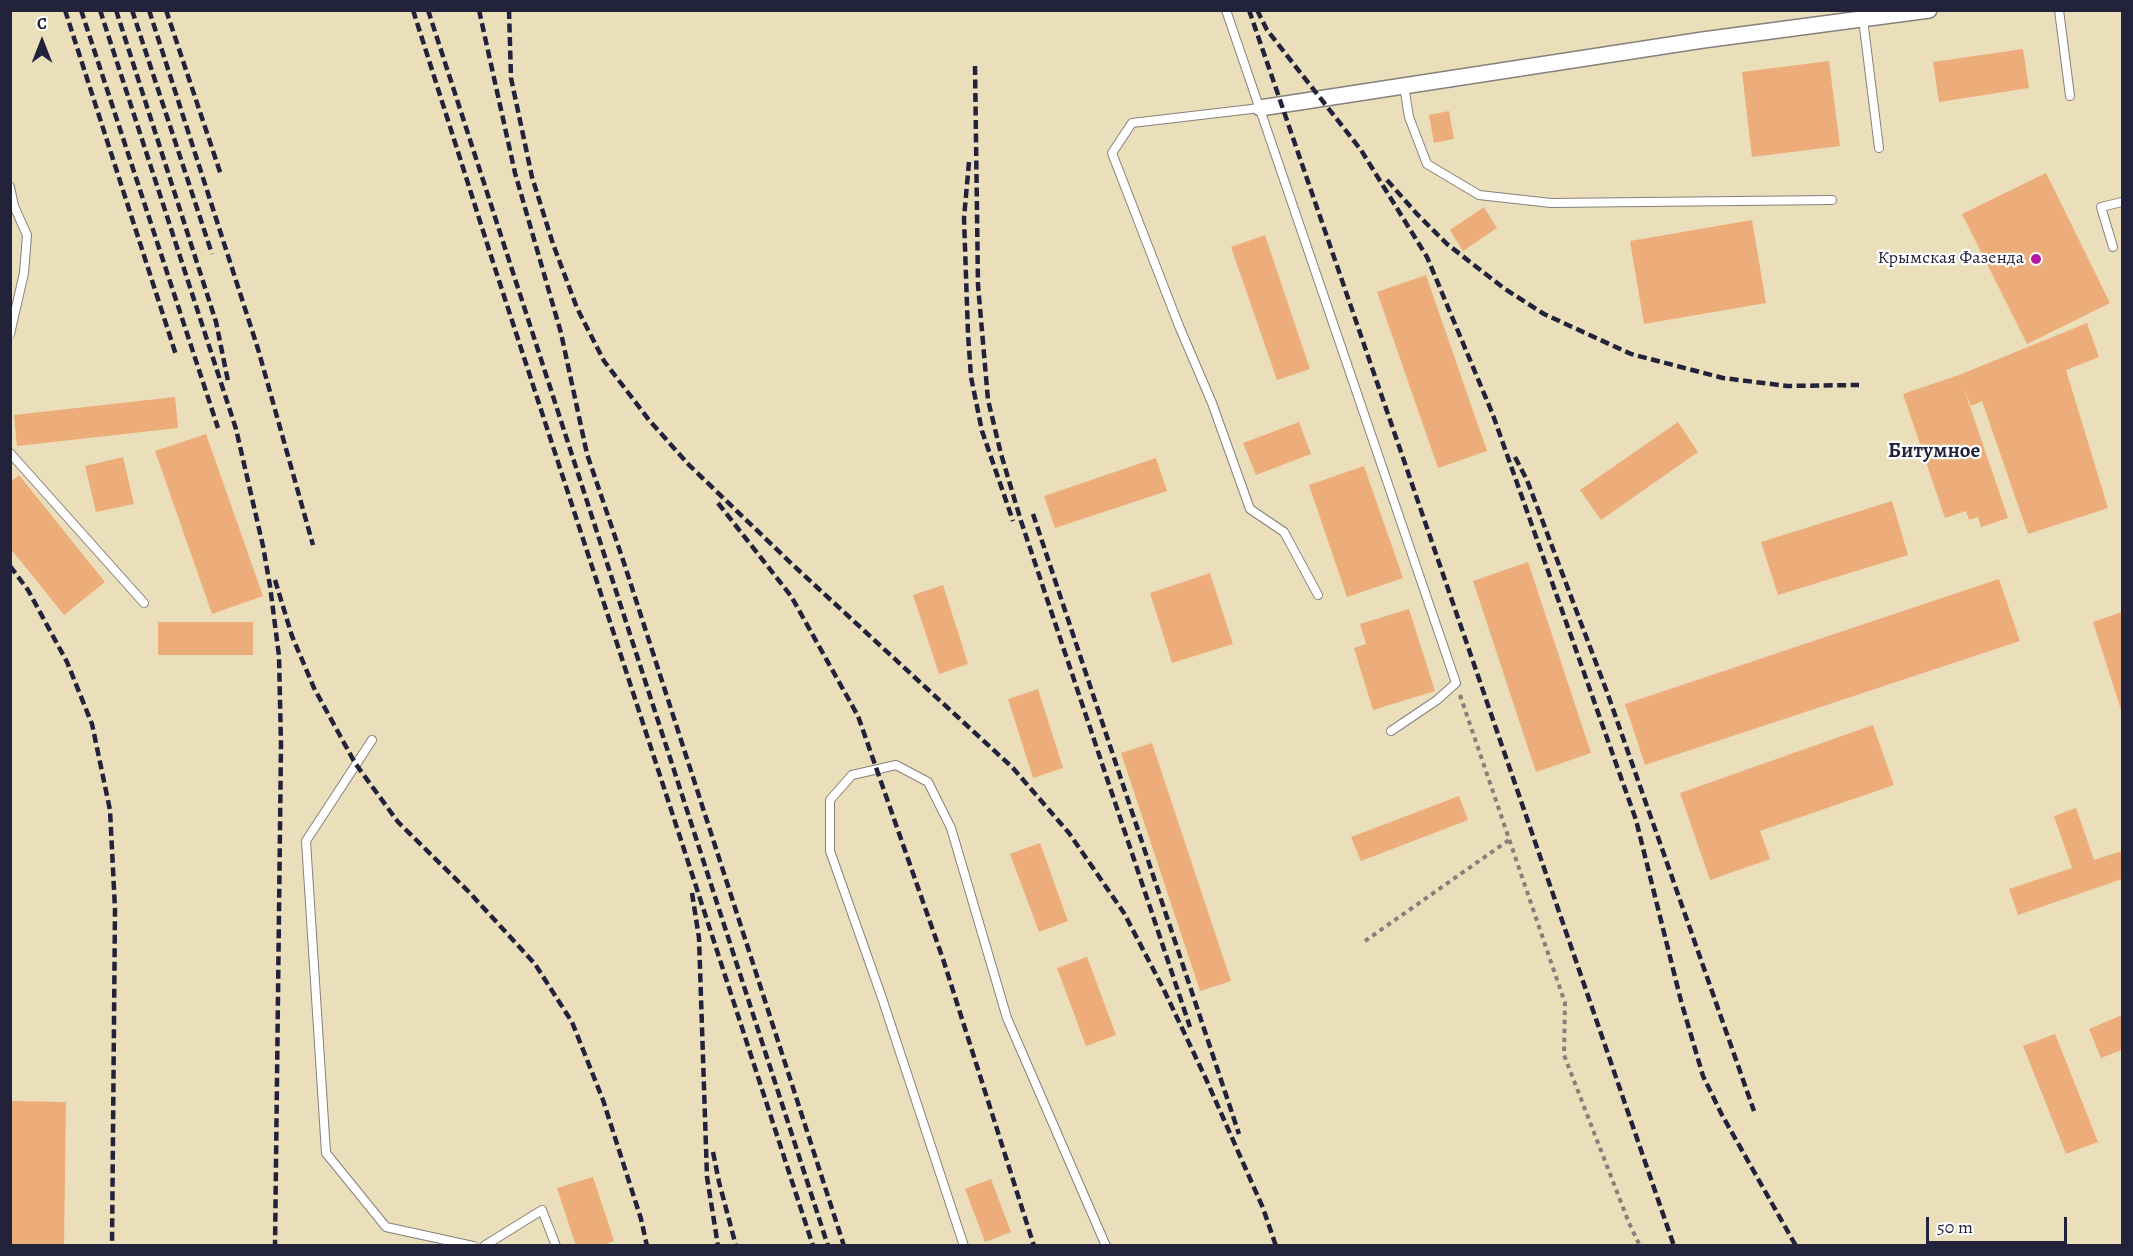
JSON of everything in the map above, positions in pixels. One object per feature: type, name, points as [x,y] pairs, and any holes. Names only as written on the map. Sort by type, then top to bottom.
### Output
[{"type":"street","points":[[1260,108],[1703,40],[1929,10]]},
{"type":"lane","points":[[1226,10],[1456,682],[1437,700],[1391,731]]},
{"type":"lane","points":[[2059,10],[2070,96]]},
{"type":"lane","points":[[1863,19],[1879,148]]},
{"type":"lane","points":[[1404,86],[1409,117],[1427,164],[1479,195],[1551,203],[1832,200]]},
{"type":"lane","points":[[1260,108],[1132,123],[1112,153],[1179,326],[1212,403],[1250,509],[1284,532],[1318,596]]},
{"type":"lane","points":[[10,187],[14,206],[27,235],[24,273],[10,334]]},
{"type":"lane","points":[[2113,247],[2101,207],[2122,202]]},
{"type":"lane","points":[[10,453],[144,603]]},
{"type":"lane","points":[[372,740],[306,841],[326,1153],[386,1227],[472,1245]]},
{"type":"lane","points":[[964,1245],[881,994],[830,851],[830,800],[852,775],[896,765],[928,782],[951,828],[1007,1018],[1106,1245]]},
{"type":"lane","points":[[484,1245],[542,1210],[556,1245]]},
{"type":"path","points":[[1456,682],[1565,1003],[1564,1055],[1640,1245]]},
{"type":"path","points":[[1365,941],[1509,840]]},
{"type":"building","points":[[2023,49],[2029,88],[1939,102],[1933,62]]},
{"type":"building","points":[[1829,61],[1840,146],[1752,157],[1742,72]]},
{"type":"building","points":[[1449,111],[1454,139],[1434,143],[1429,115]]},
{"type":"building","name":"Крымская Фазенда","points":[[2046,173],[2110,303],[2027,344],[1962,214]]},
{"type":"building","points":[[1484,207],[1497,228],[1463,251],[1450,230]]},
{"type":"building","points":[[1752,220],[1766,303],[1644,324],[1630,241]]},
{"type":"building","points":[[1265,235],[1310,369],[1277,380],[1231,247]]},
{"type":"building","points":[[1426,275],[1487,451],[1438,468],[1377,292]]},
{"type":"building","points":[[2087,323],[2099,357],[2066,370],[2108,508],[2028,534],[1982,401],[1971,406],[1963,386],[2008,518],[1981,527],[1978,517],[1969,520],[1966,511],[1945,518],[1903,394],[1959,375]]},
{"type":"building","points":[[175,397],[178,428],[17,446],[14,415]]},
{"type":"building","points":[[1299,422],[1311,454],[1256,475],[1243,443]]},
{"type":"building","points":[[1678,422],[1698,452],[1601,520],[1580,490]]},
{"type":"building","points":[[206,434],[263,596],[212,614],[155,451]]},
{"type":"building","points":[[123,457],[134,504],[96,512],[85,466]]},
{"type":"building","points":[[1156,458],[1167,491],[1055,528],[1044,496]]},
{"type":"building","points":[[1364,466],[1403,578],[1347,597],[1309,485]]},
{"type":"building","points":[[19,475],[105,582],[64,615],[10,548],[10,482]]},
{"type":"building","points":[[1892,501],[1908,555],[1778,595],[1761,542]]},
{"type":"building","points":[[1528,562],[1591,753],[1536,772],[1473,581]]},
{"type":"building","points":[[1210,573],[1233,644],[1172,663],[1150,593]]},
{"type":"building","points":[[1999,579],[2020,641],[1645,765],[1625,704]]},
{"type":"building","points":[[943,585],[968,664],[939,674],[913,595]]},
{"type":"building","points":[[1409,609],[1435,691],[1373,710],[1354,648],[1366,644],[1360,624]]},
{"type":"building","points":[[2122,612],[2122,713],[2093,622]]},
{"type":"building","points":[[158,622],[253,622],[253,655],[158,655]]},
{"type":"building","points":[[1038,689],[1063,768],[1033,778],[1008,699]]},
{"type":"building","points":[[1873,725],[1894,785],[1760,831],[1770,859],[1710,880],[1680,793]]},
{"type":"building","points":[[1152,743],[1231,981],[1200,991],[1121,753]]},
{"type":"building","points":[[1459,796],[1468,820],[1361,861],[1351,837]]},
{"type":"building","points":[[2076,808],[2094,860],[2122,851],[2122,879],[2018,915],[2009,889],[2072,868],[2054,816]]},
{"type":"building","points":[[1040,843],[1068,921],[1039,932],[1010,854]]},
{"type":"building","points":[[1087,957],[1116,1035],[1086,1046],[1057,968]]},
{"type":"building","points":[[2122,1015],[2122,1050],[2101,1058],[2089,1029]]},
{"type":"building","points":[[2055,1034],[2098,1142],[2066,1154],[2023,1046]]},
{"type":"building","points":[[10,1101],[66,1102],[64,1246],[10,1246]]},
{"type":"building","points":[[593,1177],[614,1241],[601,1246],[576,1246],[557,1188]]},
{"type":"building","points":[[991,1179],[1011,1232],[985,1242],[965,1189]]},
{"type":"railway","points":[[65,10],[176,355]]},
{"type":"railway","points":[[81,10],[218,428]]},
{"type":"railway","points":[[100,10],[236,429],[270,586],[279,656],[281,745],[275,1246]]},
{"type":"railway","points":[[116,10],[216,322],[228,381]]},
{"type":"railway","points":[[132,10],[212,254]]},
{"type":"railway","points":[[149,10],[258,349],[313,545]]},
{"type":"railway","points":[[166,10],[221,175]]},
{"type":"railway","points":[[413,10],[813,1246]]},
{"type":"railway","points":[[428,10],[828,1246]]},
{"type":"railway","points":[[479,10],[515,173],[561,333],[587,454],[844,1246]]},
{"type":"railway","points":[[509,10],[511,78],[532,177],[553,244],[577,308],[604,361],[649,420],[689,465],[794,566],[1012,767],[1069,833],[1124,913],[1164,990],[1263,1208],[1276,1246]]},
{"type":"railway","points":[[1249,10],[1674,1246]]},
{"type":"railway","points":[[1257,10],[1267,30],[1361,150],[1427,257],[1493,415],[1636,820],[1681,1001],[1703,1076],[1722,1115],[1796,1246]]},
{"type":"railway","points":[[975,66],[978,285],[988,400],[1021,521],[1190,1027]]},
{"type":"railway","points":[[969,162],[964,218],[971,377],[982,431],[1013,521]]},
{"type":"railway","points":[[1387,180],[1447,244],[1505,289],[1544,314],[1631,354],[1723,378],[1787,386],[1859,385]]},
{"type":"railway","points":[[1515,457],[1527,480],[1607,692],[1754,1111]]},
{"type":"railway","points":[[718,503],[791,596],[858,716],[943,959],[1034,1246]]},
{"type":"railway","points":[[1033,514],[1239,1134]]},
{"type":"railway","points":[[10,566],[28,590],[67,662],[92,724],[110,810],[115,909],[112,1246]]},
{"type":"railway","points":[[275,580],[292,636],[314,688],[355,763],[398,822],[469,892],[535,964],[572,1022],[603,1100],[641,1219],[647,1246]]},
{"type":"railway","points":[[692,893],[699,938],[707,1177],[718,1246]]},
{"type":"railway","points":[[713,1152],[736,1246]]},
{"type":"place","name":"Крымская Фазенда","points":[[2036,259]]},
{"type":"district","name":"Битумное","points":[[1934,452]]}]
